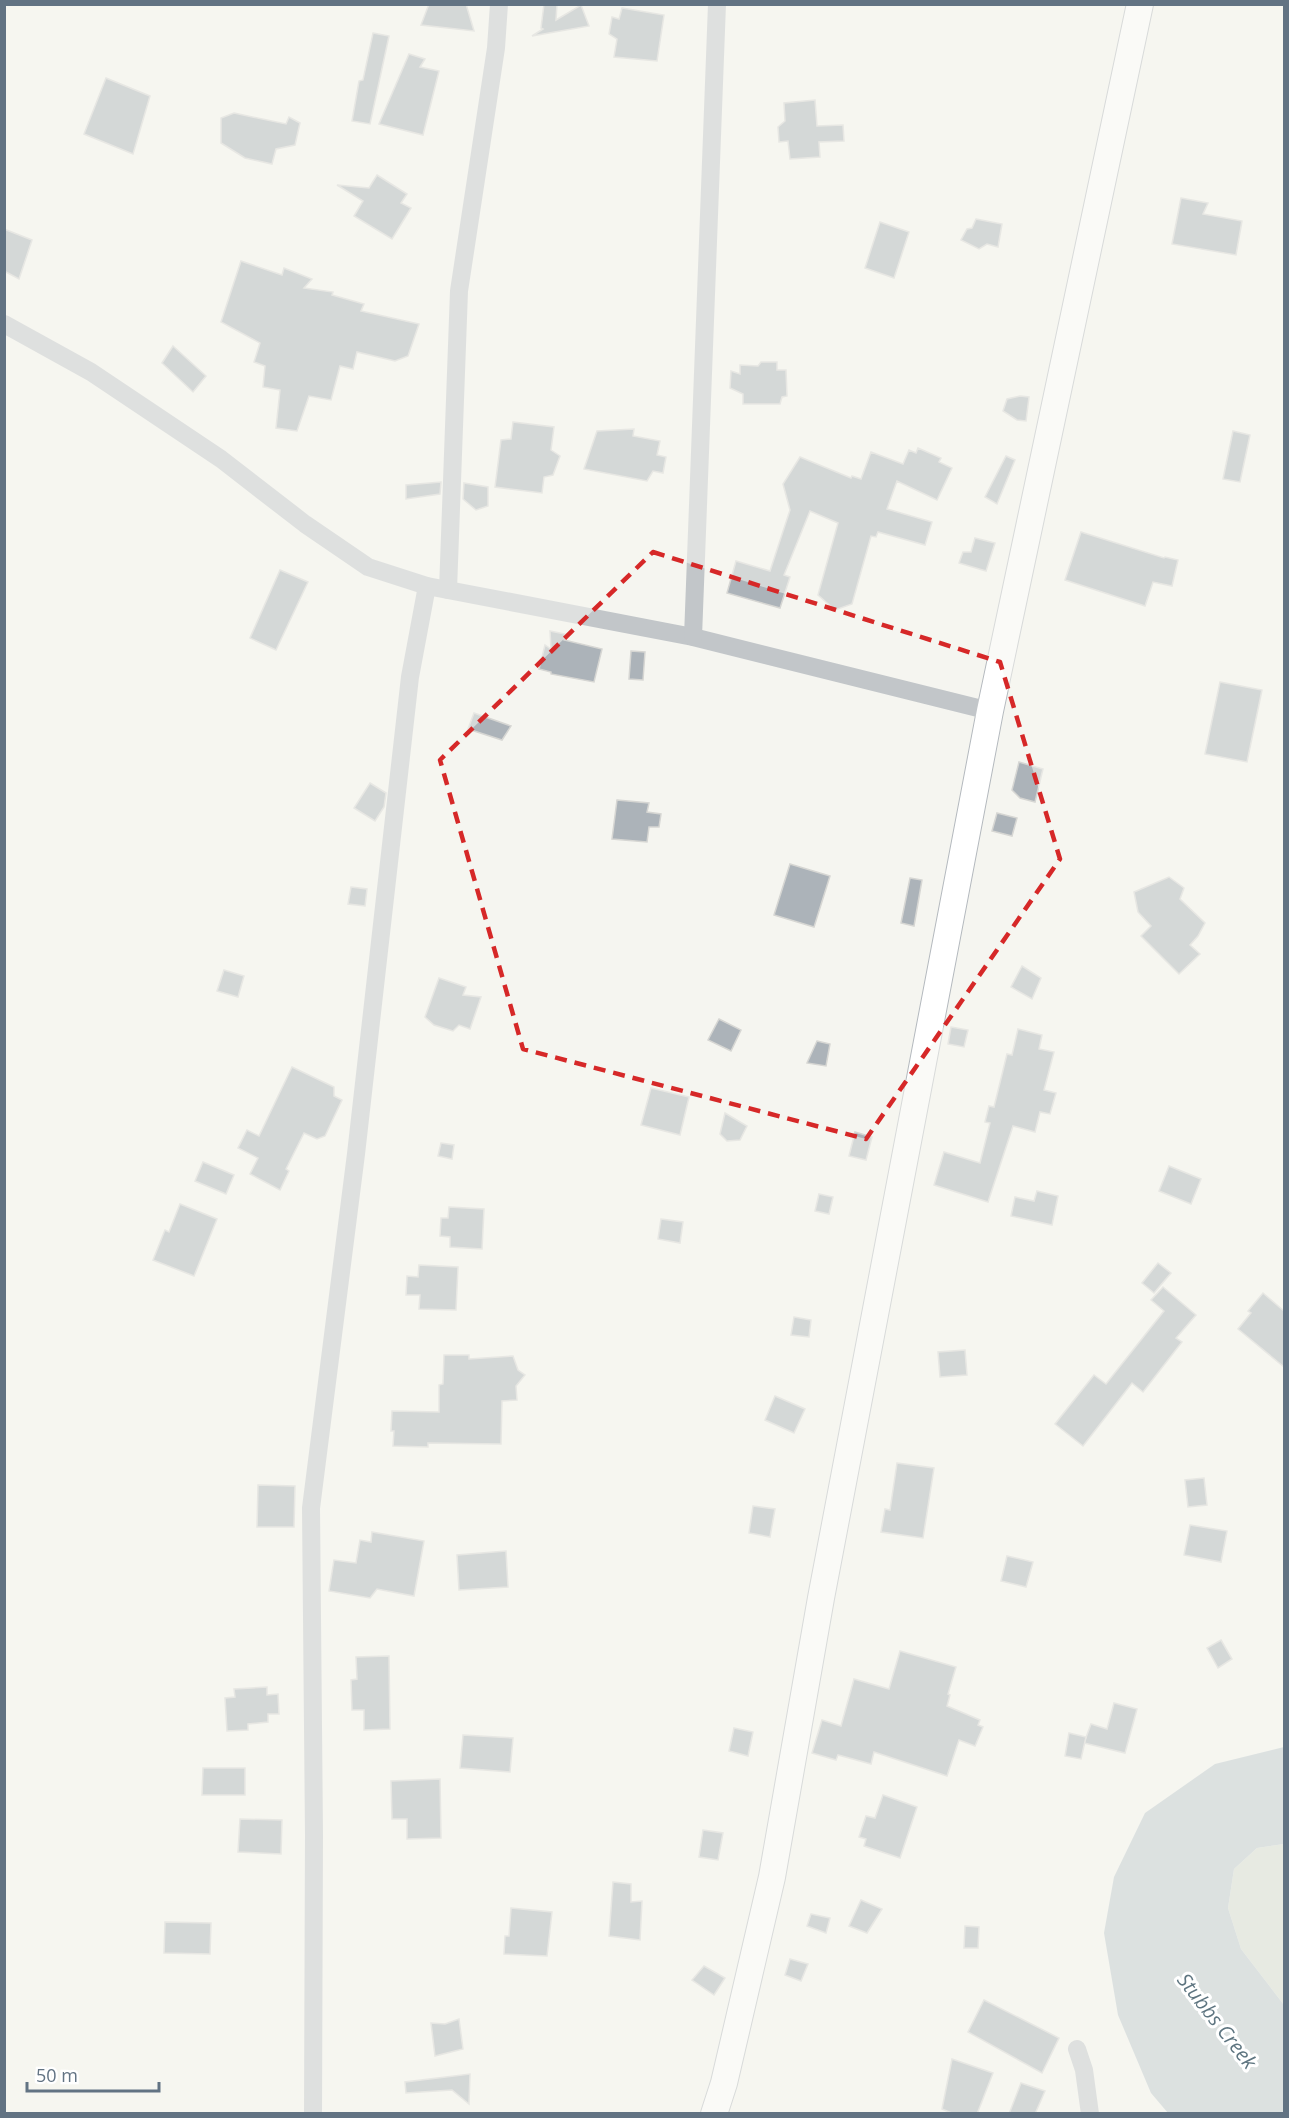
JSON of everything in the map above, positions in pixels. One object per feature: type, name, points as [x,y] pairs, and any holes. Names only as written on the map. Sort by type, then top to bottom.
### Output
[{"type":"street","points":[[448,590],[459,291],[496,48],[499,4]]},
{"type":"street","points":[[693,637],[717,4]]},
{"type":"street","points":[[714,2114],[724,2083],[772,1877],[823,1587],[990,711],[1140,4]]},
{"type":"street","points":[[4,324],[101,378],[221,459],[305,524],[368,567],[427,586],[693,637],[990,711]]},
{"type":"street","points":[[313,2114],[311,1508],[356,1154],[410,677],[427,586]]},
{"type":"street","points":[[1077,2049],[1084,2070],[1090,2114]]},
{"type":"highlighted area","points":[[653,552],[1000,662],[1060,859],[866,1139],[523,1049],[440,760]]},
{"type":"shaded area","points":[[1284,1844],[1284,2005],[1241,1949],[1228,1908],[1234,1869],[1257,1848]]},
{"type":"water","name":"Stubbs Creek","points":[[1284,1747],[1284,1844],[1257,1848],[1234,1869],[1228,1908],[1241,1949],[1284,2005],[1284,2113],[1168,2113],[1151,2093],[1118,2015],[1104,1933],[1114,1877],[1145,1813],[1215,1764]]},
{"type":"building","points":[[429,4],[466,4],[474,31],[421,25]]},
{"type":"building","points":[[544,4],[557,4],[556,20],[581,5],[589,26],[532,36],[543,29],[541,28]]},
{"type":"building","points":[[622,8],[664,15],[657,61],[614,57],[617,39],[609,34],[612,17],[619,19]]},
{"type":"building","points":[[373,33],[389,36],[370,124],[352,121],[359,81],[363,80]]},
{"type":"building","points":[[409,54],[425,59],[420,67],[439,71],[423,135],[379,124]]},
{"type":"building","points":[[106,78],[150,96],[133,154],[84,134]]},
{"type":"building","points":[[815,100],[817,126],[843,125],[844,141],[819,142],[820,157],[790,159],[788,141],[779,142],[778,127],[785,121],[784,103]]},
{"type":"building","points":[[234,113],[286,124],[289,117],[300,123],[295,145],[276,149],[272,164],[245,158],[221,143],[221,118]]},
{"type":"building","points":[[377,175],[407,194],[401,203],[411,208],[392,239],[354,216],[363,201],[337,185],[369,188]]},
{"type":"building","points":[[1181,198],[1208,203],[1203,214],[1242,221],[1236,255],[1172,244]]},
{"type":"building","points":[[976,219],[1002,224],[998,247],[987,244],[979,249],[961,240],[967,229],[972,228]]},
{"type":"building","points":[[880,222],[909,232],[894,278],[865,268]]},
{"type":"building","points":[[4,229],[32,240],[19,279],[4,271]]},
{"type":"building","points":[[241,261],[282,275],[284,268],[312,279],[304,288],[333,292],[332,295],[364,304],[361,311],[419,324],[408,356],[395,361],[357,352],[353,369],[340,366],[331,400],[309,396],[297,431],[276,428],[280,390],[263,387],[265,366],[254,362],[260,343],[221,322]]},
{"type":"building","points":[[173,346],[206,376],[193,392],[162,363]]},
{"type":"building","points":[[761,362],[777,362],[777,370],[786,370],[787,396],[782,397],[780,404],[743,404],[743,394],[730,388],[731,371],[740,374],[740,365],[758,366]]},
{"type":"building","points":[[1020,396],[1029,397],[1026,421],[1017,420],[1003,411],[1007,399]]},
{"type":"building","points":[[513,422],[554,427],[551,450],[560,456],[553,475],[544,477],[542,493],[495,487],[501,440],[511,439]]},
{"type":"building","points":[[634,429],[633,436],[660,441],[657,455],[666,457],[663,473],[653,471],[647,481],[584,469],[597,431]]},
{"type":"building","points":[[1233,431],[1250,435],[1240,482],[1223,479]]},
{"type":"building","points":[[918,448],[941,458],[939,462],[952,468],[937,500],[897,481],[887,509],[932,522],[925,545],[878,532],[876,537],[871,536],[852,604],[835,610],[818,595],[838,523],[810,511],[784,575],[790,577],[780,608],[727,593],[736,561],[770,571],[790,510],[783,484],[800,457],[851,478],[852,476],[861,479],[871,452],[903,464],[909,450],[916,453]]},
{"type":"building","points":[[1006,456],[1015,460],[997,504],[985,497]]},
{"type":"building","points":[[441,482],[440,494],[406,499],[406,485]]},
{"type":"building","points":[[464,483],[488,487],[488,506],[476,510],[463,499]]},
{"type":"building","points":[[1081,532],[1164,558],[1178,560],[1172,586],[1153,582],[1145,606],[1065,580]]},
{"type":"building","points":[[975,538],[995,543],[986,571],[959,563],[963,552],[971,552]]},
{"type":"building","points":[[280,570],[308,582],[276,650],[250,638]]},
{"type":"building","points":[[550,631],[565,634],[564,640],[602,649],[594,682],[551,674],[551,672],[539,669],[545,645],[551,649]]},
{"type":"building","points":[[631,651],[645,652],[643,680],[629,679]]},
{"type":"building","points":[[1220,682],[1262,690],[1247,762],[1205,754]]},
{"type":"building","points":[[474,713],[511,726],[502,740],[468,729]]},
{"type":"building","points":[[1019,762],[1043,769],[1035,802],[1020,798],[1012,790]]},
{"type":"building","points":[[370,783],[386,793],[384,807],[375,821],[354,808]]},
{"type":"building","points":[[617,800],[649,803],[647,812],[661,814],[659,827],[649,827],[647,842],[612,839]]},
{"type":"building","points":[[997,813],[1017,818],[1012,836],[992,831]]},
{"type":"building","points":[[790,864],[830,876],[814,927],[774,915]]},
{"type":"building","points":[[1169,877],[1184,888],[1180,899],[1205,923],[1190,945],[1200,954],[1179,974],[1141,936],[1151,926],[1138,912],[1134,892]]},
{"type":"building","points":[[910,878],[922,880],[914,926],[901,923]]},
{"type":"building","points":[[351,887],[367,889],[365,906],[348,904]]},
{"type":"building","points":[[1022,966],[1041,978],[1032,999],[1011,987]]},
{"type":"building","points":[[224,970],[244,976],[238,997],[217,991]]},
{"type":"building","points":[[439,978],[466,987],[463,995],[481,997],[470,1029],[459,1025],[453,1031],[434,1025],[425,1017]]},
{"type":"building","points":[[719,1019],[741,1030],[731,1051],[708,1040]]},
{"type":"building","points":[[951,1027],[968,1030],[964,1047],[948,1044]]},
{"type":"building","points":[[1018,1029],[1042,1035],[1039,1049],[1054,1052],[1044,1090],[1056,1093],[1050,1114],[1040,1112],[1035,1132],[1013,1126],[988,1202],[934,1185],[944,1152],[980,1163],[990,1123],[985,1122],[989,1106],[994,1107],[1007,1054],[1012,1055]]},
{"type":"building","points":[[817,1041],[830,1044],[826,1066],[807,1063]]},
{"type":"building","points":[[292,1067],[334,1087],[334,1096],[342,1100],[325,1136],[317,1139],[304,1133],[286,1169],[289,1171],[280,1190],[250,1174],[258,1158],[238,1148],[247,1130],[259,1136]]},
{"type":"building","points":[[651,1088],[689,1097],[680,1135],[641,1125]]},
{"type":"building","points":[[725,1113],[747,1126],[740,1140],[727,1141],[720,1134]]},
{"type":"building","points":[[855,1132],[872,1137],[866,1160],[849,1156]]},
{"type":"building","points":[[441,1143],[454,1145],[452,1159],[438,1156]]},
{"type":"building","points":[[203,1162],[234,1175],[226,1194],[195,1181]]},
{"type":"building","points":[[1169,1166],[1201,1179],[1191,1204],[1159,1191]]},
{"type":"building","points":[[1037,1191],[1058,1196],[1052,1225],[1011,1216],[1015,1197],[1034,1201]]},
{"type":"building","points":[[819,1194],[833,1197],[829,1214],[815,1211]]},
{"type":"building","points":[[180,1204],[217,1219],[194,1276],[153,1260],[165,1230],[169,1232]]},
{"type":"building","points":[[449,1207],[484,1209],[482,1249],[450,1247],[450,1237],[440,1236],[441,1218],[448,1218]]},
{"type":"building","points":[[661,1219],[683,1222],[680,1243],[658,1239]]},
{"type":"building","points":[[1158,1263],[1171,1273],[1154,1293],[1142,1283]]},
{"type":"building","points":[[419,1265],[458,1267],[456,1310],[419,1309],[420,1295],[406,1295],[407,1276],[418,1277]]},
{"type":"building","points":[[1163,1287],[1196,1315],[1176,1338],[1182,1342],[1143,1392],[1132,1383],[1083,1446],[1055,1424],[1094,1375],[1106,1384],[1164,1311],[1151,1300]]},
{"type":"building","points":[[1263,1293],[1284,1311],[1284,1367],[1238,1329],[1251,1313],[1248,1311]]},
{"type":"building","points":[[794,1317],[811,1320],[809,1337],[791,1335]]},
{"type":"building","points":[[965,1350],[967,1375],[940,1377],[938,1352]]},
{"type":"building","points":[[444,1355],[469,1355],[469,1359],[513,1356],[518,1370],[525,1375],[516,1386],[517,1400],[502,1401],[501,1444],[428,1443],[428,1447],[393,1446],[392,1411],[439,1412],[439,1385],[443,1384]]},
{"type":"building","points":[[775,1396],[805,1409],[794,1433],[765,1420]]},
{"type":"building","points":[[897,1463],[934,1468],[923,1538],[881,1532],[885,1509],[890,1510]]},
{"type":"building","points":[[1204,1478],[1207,1505],[1188,1507],[1185,1480]]},
{"type":"building","points":[[258,1485],[295,1486],[294,1527],[257,1527]]},
{"type":"building","points":[[753,1506],[775,1509],[770,1537],[749,1533]]},
{"type":"building","points":[[1190,1525],[1227,1531],[1221,1562],[1184,1555]]},
{"type":"building","points":[[372,1532],[424,1541],[414,1596],[377,1589],[370,1598],[329,1591],[334,1560],[356,1563],[360,1540],[371,1542]]},
{"type":"building","points":[[506,1551],[508,1587],[459,1590],[457,1555]]},
{"type":"building","points":[[1007,1556],[1033,1562],[1026,1587],[1001,1581]]},
{"type":"building","points":[[1221,1640],[1232,1659],[1218,1668],[1207,1648]]},
{"type":"building","points":[[900,1651],[956,1667],[947,1706],[980,1720],[978,1725],[983,1727],[975,1746],[959,1740],[947,1776],[874,1752],[871,1764],[838,1755],[836,1760],[812,1753],[822,1720],[841,1726],[854,1679],[889,1689]]},
{"type":"building","points":[[389,1656],[390,1729],[364,1730],[364,1710],[352,1710],[351,1680],[357,1679],[356,1657]]},
{"type":"building","points":[[267,1687],[267,1695],[278,1694],[279,1714],[268,1714],[268,1722],[248,1724],[248,1730],[227,1731],[225,1698],[235,1697],[234,1689]]},
{"type":"building","points":[[1114,1703],[1137,1709],[1125,1753],[1084,1743],[1091,1724],[1107,1729]]},
{"type":"building","points":[[734,1728],[753,1732],[748,1756],[729,1751]]},
{"type":"building","points":[[1069,1733],[1086,1737],[1081,1759],[1065,1756]]},
{"type":"building","points":[[463,1735],[513,1738],[510,1772],[460,1768]]},
{"type":"building","points":[[203,1768],[245,1768],[245,1795],[202,1795]]},
{"type":"building","points":[[440,1779],[441,1838],[407,1839],[407,1819],[392,1819],[391,1781]]},
{"type":"building","points":[[883,1795],[917,1807],[900,1858],[864,1846],[866,1839],[859,1837],[866,1816],[875,1818]]},
{"type":"building","points":[[240,1819],[282,1820],[281,1854],[238,1852]]},
{"type":"building","points":[[703,1830],[723,1833],[718,1860],[699,1857]]},
{"type":"building","points":[[613,1882],[631,1884],[631,1902],[642,1901],[640,1940],[609,1936]]},
{"type":"building","points":[[861,1900],[882,1909],[867,1933],[849,1926]]},
{"type":"building","points":[[511,1908],[552,1912],[547,1956],[504,1954],[505,1936],[509,1936]]},
{"type":"building","points":[[811,1914],[830,1918],[826,1933],[807,1926]]},
{"type":"building","points":[[165,1922],[211,1923],[210,1954],[164,1953]]},
{"type":"building","points":[[965,1926],[979,1927],[978,1948],[964,1948]]},
{"type":"building","points":[[790,1959],[808,1964],[801,1981],[785,1975]]},
{"type":"building","points":[[704,1966],[725,1978],[714,1995],[692,1980]]},
{"type":"building","points":[[984,2000],[1059,2038],[1042,2073],[968,2032]]},
{"type":"building","points":[[459,2019],[463,2049],[435,2056],[431,2023],[445,2024]]},
{"type":"building","points":[[952,2059],[993,2073],[977,2114],[954,2114],[942,2109]]},
{"type":"building","points":[[470,2074],[469,2104],[452,2090],[406,2093],[405,2082]]},
{"type":"building","points":[[1021,2083],[1045,2091],[1035,2114],[1009,2114]]}]
